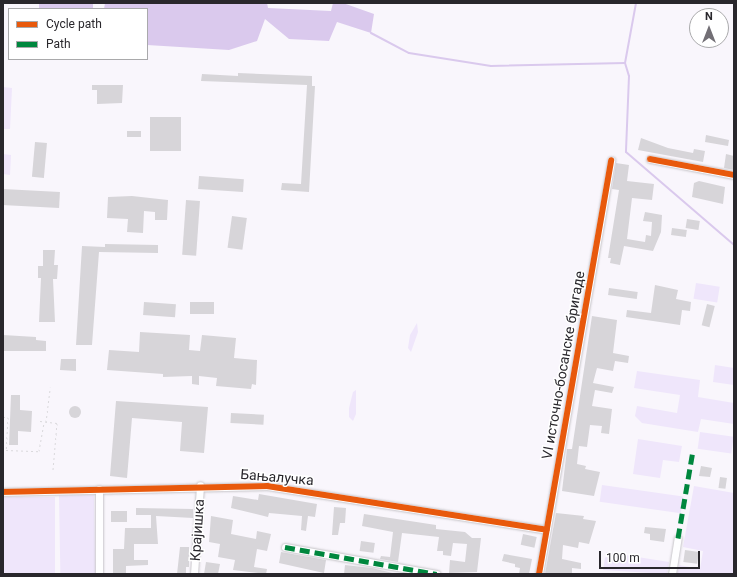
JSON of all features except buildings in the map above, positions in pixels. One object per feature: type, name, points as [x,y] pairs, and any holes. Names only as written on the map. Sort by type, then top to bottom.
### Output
[{"type":"street","points":[[650,159],[734,174]]},
{"type":"street","name":"VI источно-босанске бригаде","points":[[539,574],[611,160]]},
{"type":"street","name":"Бањалучка","points":[[3,492],[200,485],[295,489],[547,530]]},
{"type":"street","name":"Крајишка","points":[[194,574],[200,485]]},
{"type":"street","points":[[99,489],[99,574]]},
{"type":"street","points":[[672,574],[678,538]]},
{"type":"street","points":[[285,547],[437,574]]},
{"type":"path","points":[[46,422],[50,387]]},
{"type":"path","points":[[3,417],[8,417],[6,450],[39,451],[44,422]]},
{"type":"path","points":[[40,422],[57,423],[53,470]]},
{"type":"shaded area","points":[[39,3],[93,3],[93,8],[39,8]]},
{"type":"shaded area","points":[[105,3],[267,3],[268,8],[331,11],[333,3],[343,3],[374,14],[371,33],[337,22],[329,41],[289,39],[265,19],[257,41],[229,50],[148,45],[148,8],[104,8]]},
{"type":"shaded area","points":[[3,87],[12,88],[10,129],[3,129]]},
{"type":"shaded area","points":[[3,154],[11,155],[10,175],[3,174]]},
{"type":"shaded area","points":[[696,283],[720,287],[717,303],[693,299]]},
{"type":"shaded area","points":[[417,323],[418,332],[411,352],[408,348],[410,335]]},
{"type":"shaded area","points":[[715,365],[734,368],[734,385],[713,382]]},
{"type":"shaded area","points":[[637,371],[700,380],[698,397],[734,403],[734,424],[701,419],[698,432],[642,423],[635,416],[637,406],[677,413],[680,395],[634,388]]},
{"type":"shaded area","points":[[356,390],[356,414],[353,421],[349,417],[349,408],[353,392]]},
{"type":"shaded area","points":[[700,432],[734,437],[731,454],[698,449]]},
{"type":"shaded area","points":[[638,439],[682,446],[679,462],[663,460],[660,478],[633,474]]},
{"type":"shaded area","points":[[602,485],[683,496],[681,513],[600,502]]},
{"type":"shaded area","points":[[694,486],[734,493],[734,574],[677,574],[679,565],[700,569],[703,551],[683,547]]},
{"type":"shaded area","points":[[94,495],[95,574],[60,574],[59,496]]},
{"type":"shaded area","points":[[3,497],[55,497],[55,574],[3,574]]},
{"type":"shaded area","points":[[606,552],[669,562],[667,574],[603,570]]},
{"type":"waterway","points":[[625,63],[636,3]]},
{"type":"waterway","points":[[371,33],[409,53],[491,66],[625,63],[629,76],[626,152],[734,245]]},
{"type":"marked path","points":[[678,538],[693,450]]},
{"type":"marked path","points":[[285,547],[437,574]]},
{"type":"cycle path","points":[[650,159],[734,175]]},
{"type":"cycle path","points":[[539,574],[611,160]]},
{"type":"cycle path","points":[[3,492],[267,486],[547,530]]}]
